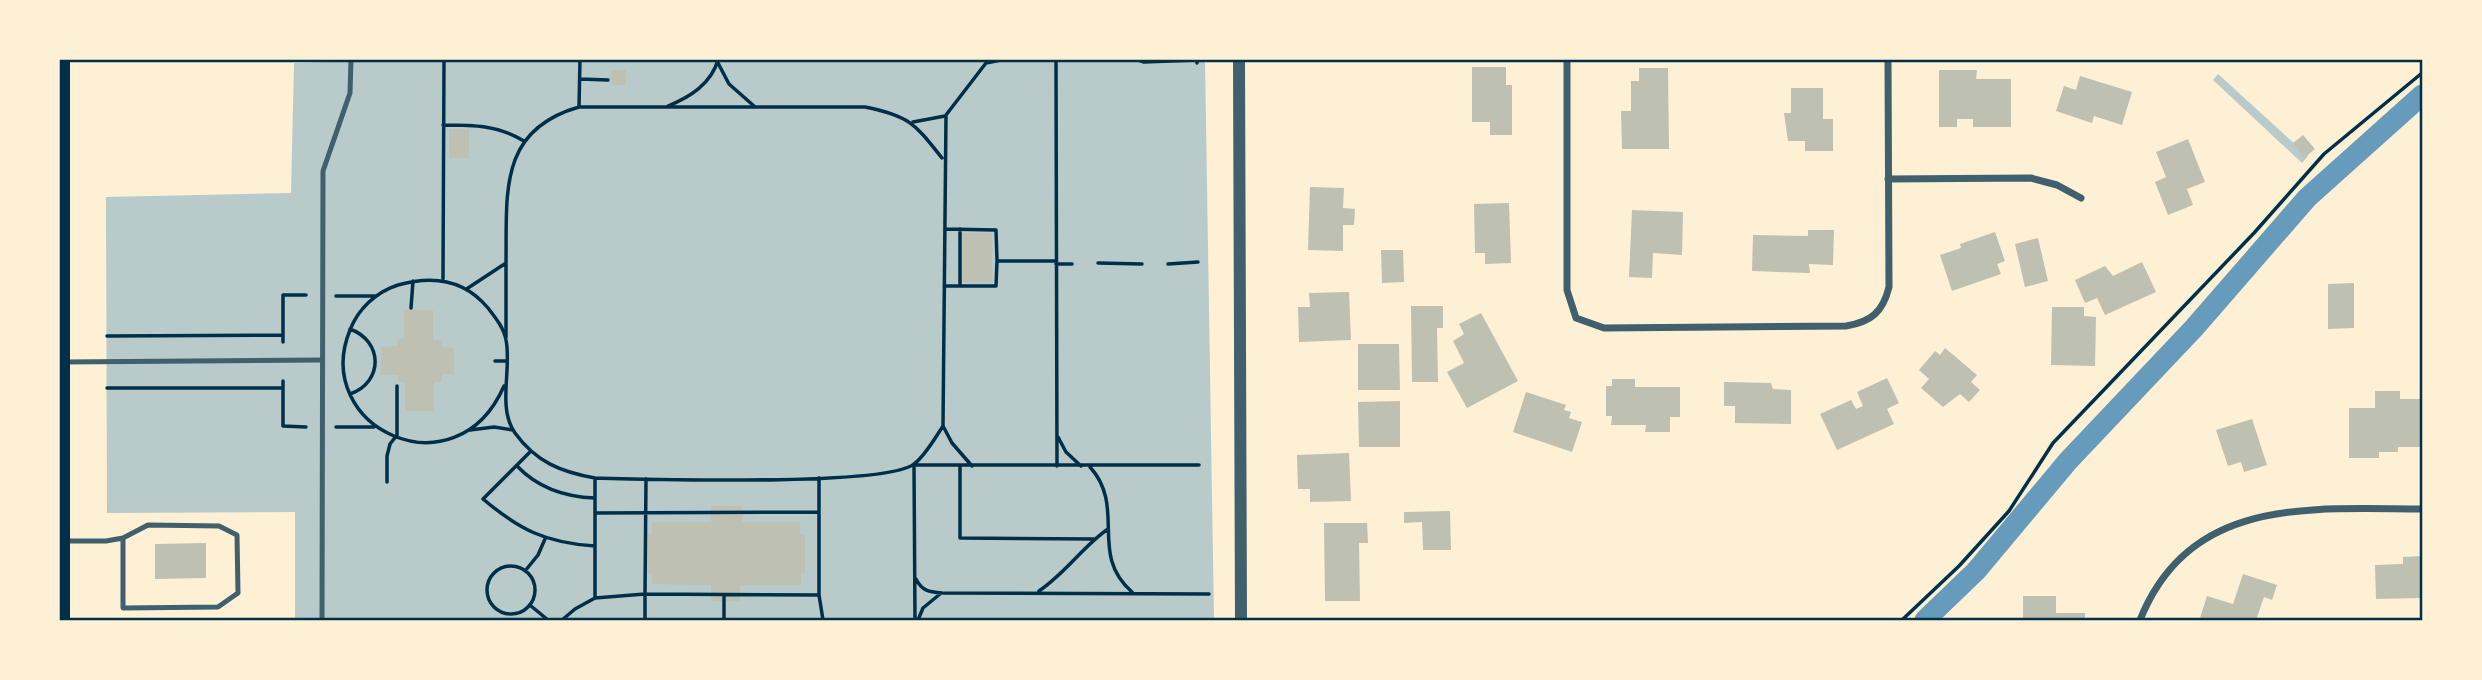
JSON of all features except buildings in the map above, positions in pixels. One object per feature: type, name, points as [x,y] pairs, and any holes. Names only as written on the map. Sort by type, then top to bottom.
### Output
[{"type":"main road","points":[[61,60],[61,621]]},
{"type":"street","points":[[1239,60],[1241,621]]},
{"type":"street","points":[[1567,60],[1567,290],[1576,318],[1604,328],[1846,326],[1862,323],[1876,315],[1885,303],[1889,287],[1888,60]]},
{"type":"street","points":[[1888,179],[2031,178],[2057,185],[2081,198]]},
{"type":"street","points":[[2140,621],[2159,585],[2179,561],[2203,541],[2231,525],[2285,510],[2423,509]]},
{"type":"lane","points":[[322,621],[320,360],[323,171],[351,93],[351,60]]},
{"type":"lane","points":[[60,362],[320,360]]},
{"type":"lane","points":[[61,541],[106,541],[123,538],[148,525],[219,526],[237,536],[238,593],[218,607],[123,608],[123,538]]},
{"type":"path","points":[[443,60],[443,279]]},
{"type":"path","points":[[579,107],[580,60]]},
{"type":"path","points":[[972,466],[952,443],[943,426],[946,116],[986,61],[1001,60]]},
{"type":"path","points":[[1056,60],[1057,466]]},
{"type":"path","points":[[1138,60],[1197,60],[1197,63]]},
{"type":"path","points":[[666,107],[689,97],[706,83],[718,61]]},
{"type":"path","points":[[718,61],[729,84],[756,107]]},
{"type":"path","points":[[1902,621],[1959,566],[2009,511],[2053,443],[2254,233],[2324,153],[2423,73]]},
{"type":"path","points":[[580,79],[608,80]]},
{"type":"path","points":[[469,430],[496,404],[504,386],[507,361],[507,186],[513,161],[524,141],[558,113],[579,107],[865,107],[888,111],[913,122],[944,160]]},
{"type":"path","points":[[913,122],[946,116]]},
{"type":"path","points":[[443,125],[481,125],[507,130],[524,141]]},
{"type":"path","points":[[945,229],[996,230],[997,261],[996,286],[945,286]]},
{"type":"path","points":[[960,229],[960,286]]},
{"type":"path","points":[[997,261],[1072,264]]},
{"type":"path","points":[[468,288],[506,262]]},
{"type":"path","points":[[1168,264],[1198,262]]},
{"type":"path","points":[[1098,263],[1142,264]]},
{"type":"path","points":[[336,296],[376,296],[413,281],[443,279],[468,288],[496,318],[506,339]]},
{"type":"path","points":[[411,308],[413,281]]},
{"type":"path","points":[[283,342],[281,295],[306,295]]},
{"type":"path","points":[[374,427],[351,394],[344,361],[350,329],[376,296]]},
{"type":"path","points":[[350,329],[367,338],[373,345],[376,363],[367,384],[351,394]]},
{"type":"path","points":[[107,336],[283,335]]},
{"type":"path","points":[[495,361],[507,361]]},
{"type":"path","points":[[282,381],[284,426],[306,427]]},
{"type":"path","points":[[387,482],[387,456],[397,435],[397,386]]},
{"type":"path","points":[[504,386],[513,430],[530,452],[563,472],[595,478],[869,477],[914,465],[1199,465]]},
{"type":"path","points":[[107,388],[282,388]]},
{"type":"path","points":[[917,621],[914,465],[943,426]]},
{"type":"path","points":[[336,427],[374,427],[397,435],[411,444],[443,442],[469,430],[494,427],[513,430]]},
{"type":"path","points":[[1057,435],[1066,453],[1082,466]]},
{"type":"path","points":[[530,452],[483,499],[507,519],[545,539],[595,546]]},
{"type":"path","points":[[517,466],[529,479],[560,494],[595,498]]},
{"type":"path","points":[[961,466],[960,538],[1094,539]]},
{"type":"path","points":[[1090,467],[1106,490],[1112,567],[1121,582],[1133,592]]},
{"type":"path","points":[[595,478],[595,598]]},
{"type":"path","points":[[819,478],[819,595],[823,621]]},
{"type":"path","points":[[645,621],[646,479]]},
{"type":"path","points":[[595,513],[819,512]]},
{"type":"path","points":[[1038,592],[1063,575],[1094,539],[1108,529]]},
{"type":"path","points":[[525,571],[538,555],[545,539]]},
{"type":"path","points":[[515,566],[525,571],[535,588],[530,606],[519,613],[503,613],[496,609],[487,596],[489,580],[499,569],[515,566]]},
{"type":"path","points":[[916,578],[920,587],[928,592],[942,593],[1209,594]]},
{"type":"path","points":[[917,621],[923,608],[942,593]]},
{"type":"path","points":[[562,621],[575,609],[595,598],[645,594],[819,595]]},
{"type":"path","points":[[724,596],[724,621]]},
{"type":"path","points":[[530,606],[548,621]]},
{"type":"shaded area","points":[[333,60],[1205,60],[1214,620],[295,620],[295,512],[107,513],[106,197],[291,193],[294,63]]},
{"type":"shaded area","points":[[2218,74],[2308,156],[2302,163],[2213,80]]},
{"type":"waterway","points":[[1925,620],[1976,571],[2068,461],[2194,328],[2307,198],[2422,95]]}]
